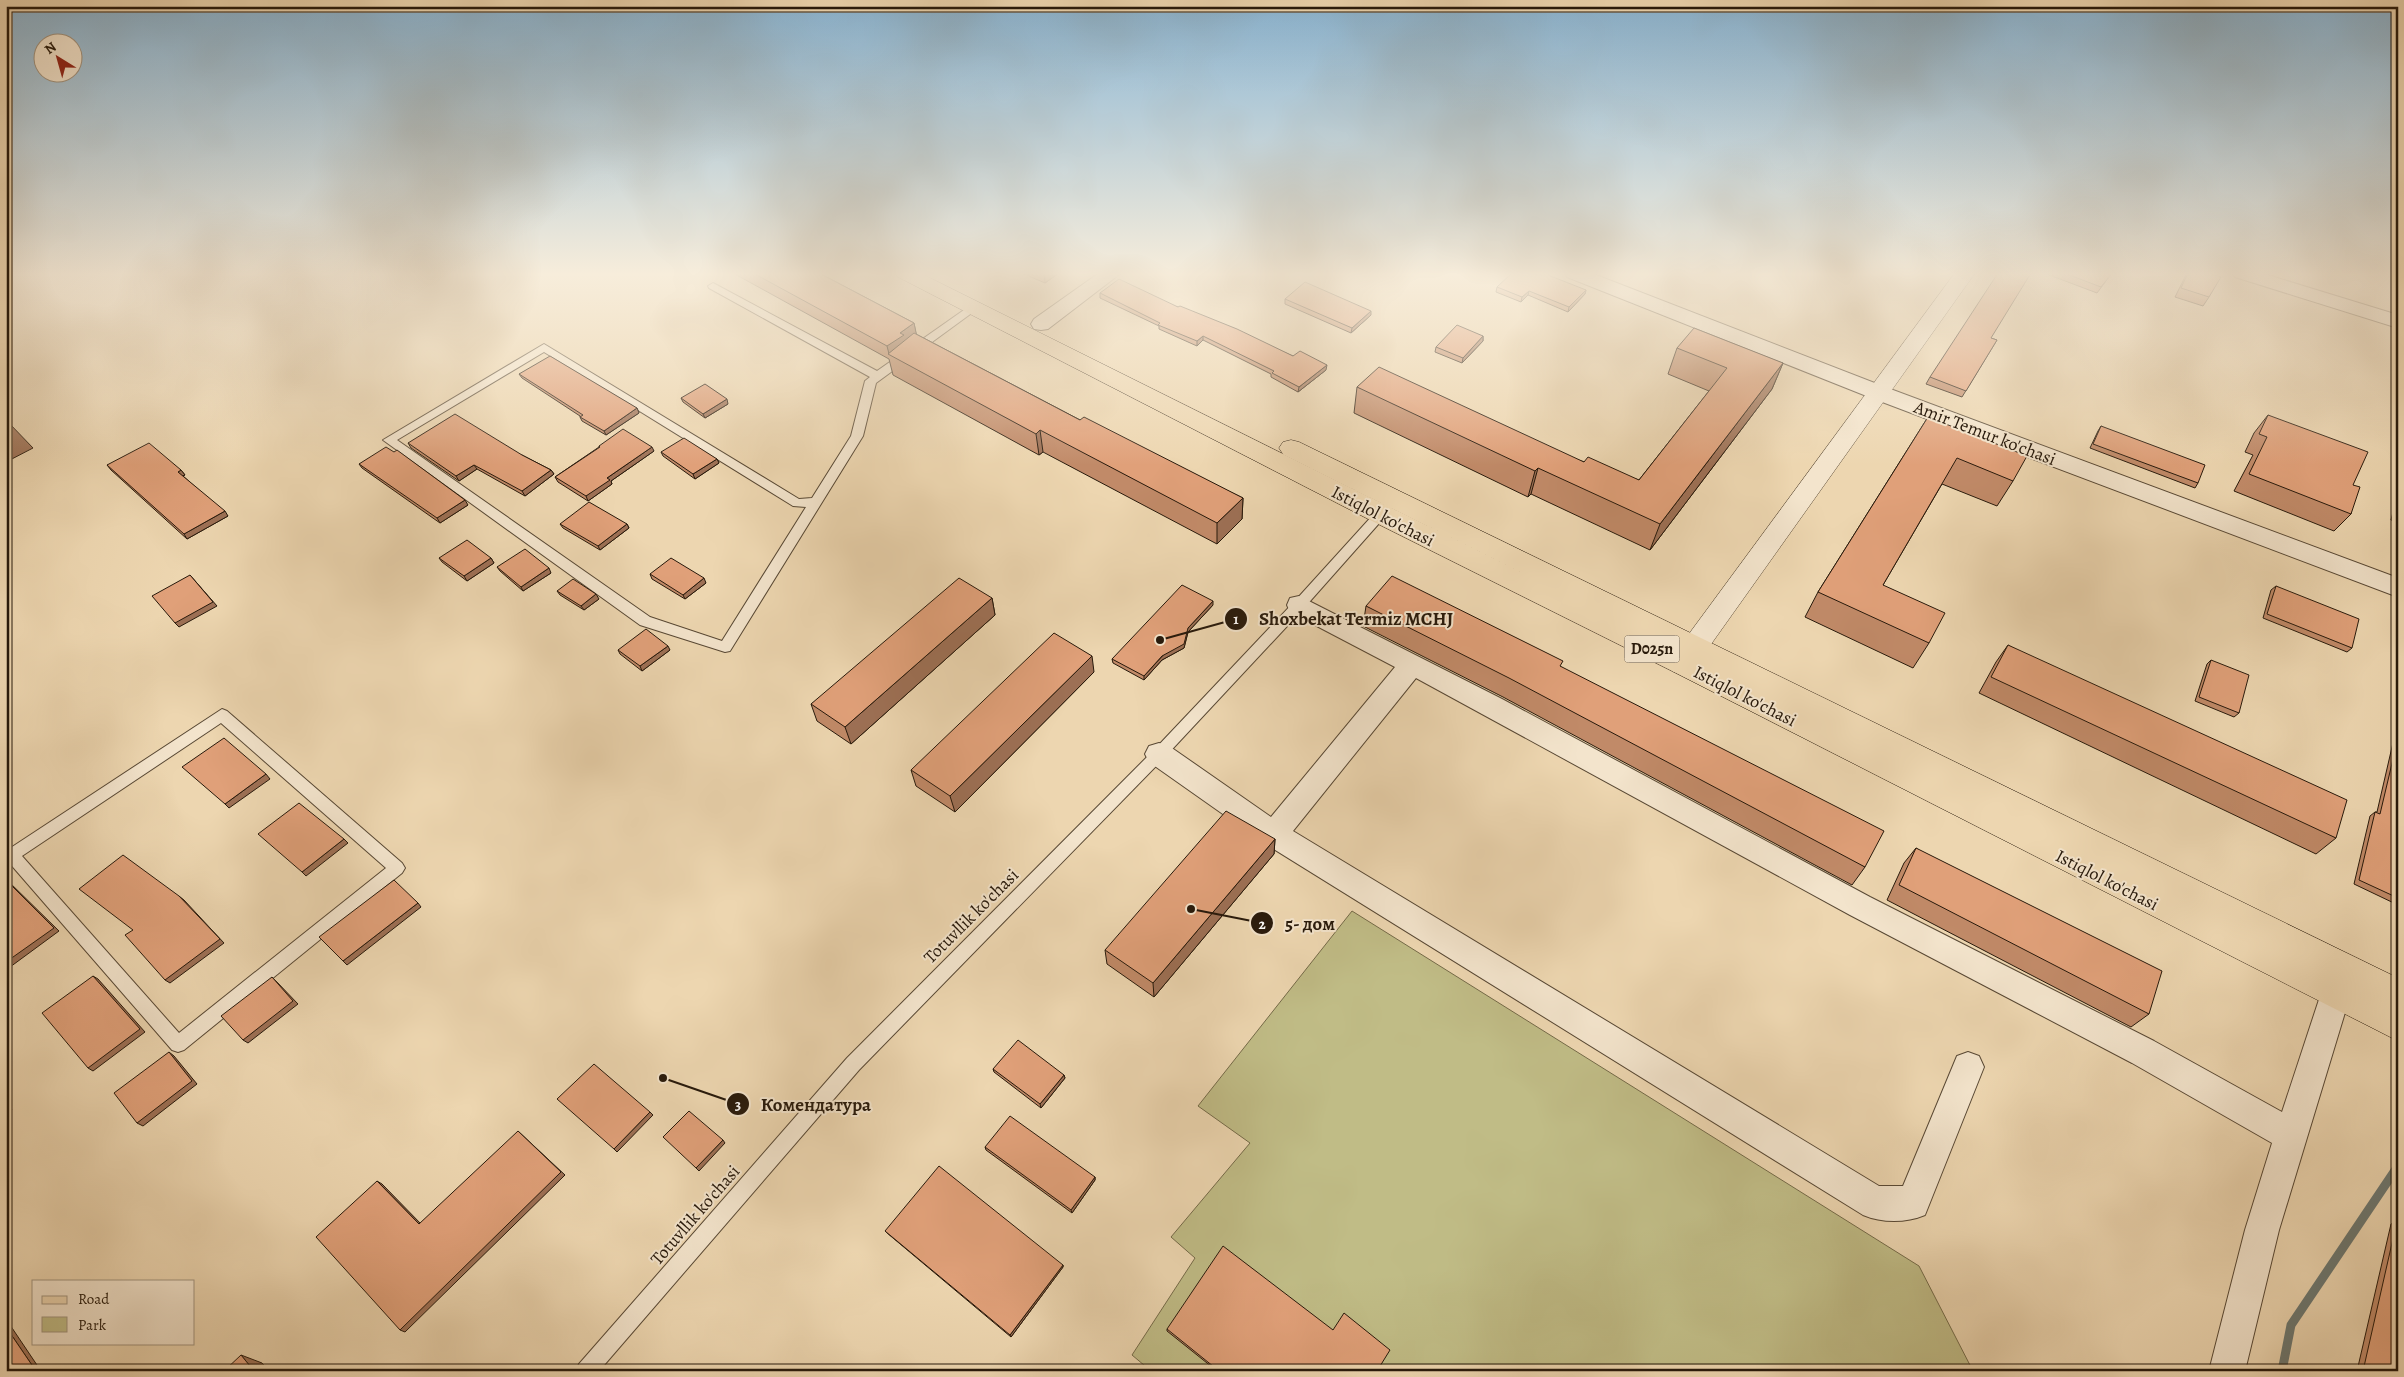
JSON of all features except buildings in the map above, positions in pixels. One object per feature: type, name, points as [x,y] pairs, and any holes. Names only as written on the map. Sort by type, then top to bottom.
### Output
[{"type":"main road","name":"Istiqlol ko'chasi","points":[[1037,337],[1388,507],[2339,982],[2398,1026]]},
{"type":"main road","name":"Istiqlol ko'chasi","points":[[1067,337],[1388,507]]},
{"type":"main road","name":"Istiqlol ko'chasi","points":[[2339,982],[2398,994]]},
{"type":"street","name":"Amir Temur ko'chasi","points":[[1738,337],[1877,392],[2398,588]]},
{"type":"street","points":[[1688,656],[1917,337]]},
{"type":"street","points":[[1300,605],[1667,799],[1860,906],[2143,1052],[2292,1136]]},
{"type":"street","points":[[1274,834],[1413,664]]},
{"type":"street","points":[[1159,754],[1274,834],[1875,1203],[1913,1203],[1968,1067]]},
{"type":"street","points":[[2227,1371],[2262,1230],[2339,982]]},
{"type":"lane","points":[[806,337],[877,376]]},
{"type":"lane","points":[[815,502],[797,503],[544,347],[390,440],[645,621],[725,647],[857,436],[871,380],[932,337]]},
{"type":"lane","name":"Totuvllik ko'chasi","points":[[586,1371],[853,1064],[1159,754],[1300,605],[1388,507]]},
{"type":"lane","points":[[222,715],[397,868],[178,1044],[9,854],[222,715]]},
{"type":"green space","points":[[1352,911],[1919,1266],[1973,1371],[1151,1371],[1132,1355],[1195,1258],[1171,1237],[1250,1143],[1198,1106]]},
{"type":"waterway","points":[[2282,1371],[2291,1325],[2398,1166]]},
{"type":"place","name":"Shoxbekat Termiz MCHJ","points":[[1160,640]]},
{"type":"place","name":"5- дом","points":[[1191,909]]},
{"type":"place","name":"Комендатура","points":[[663,1078]]}]
